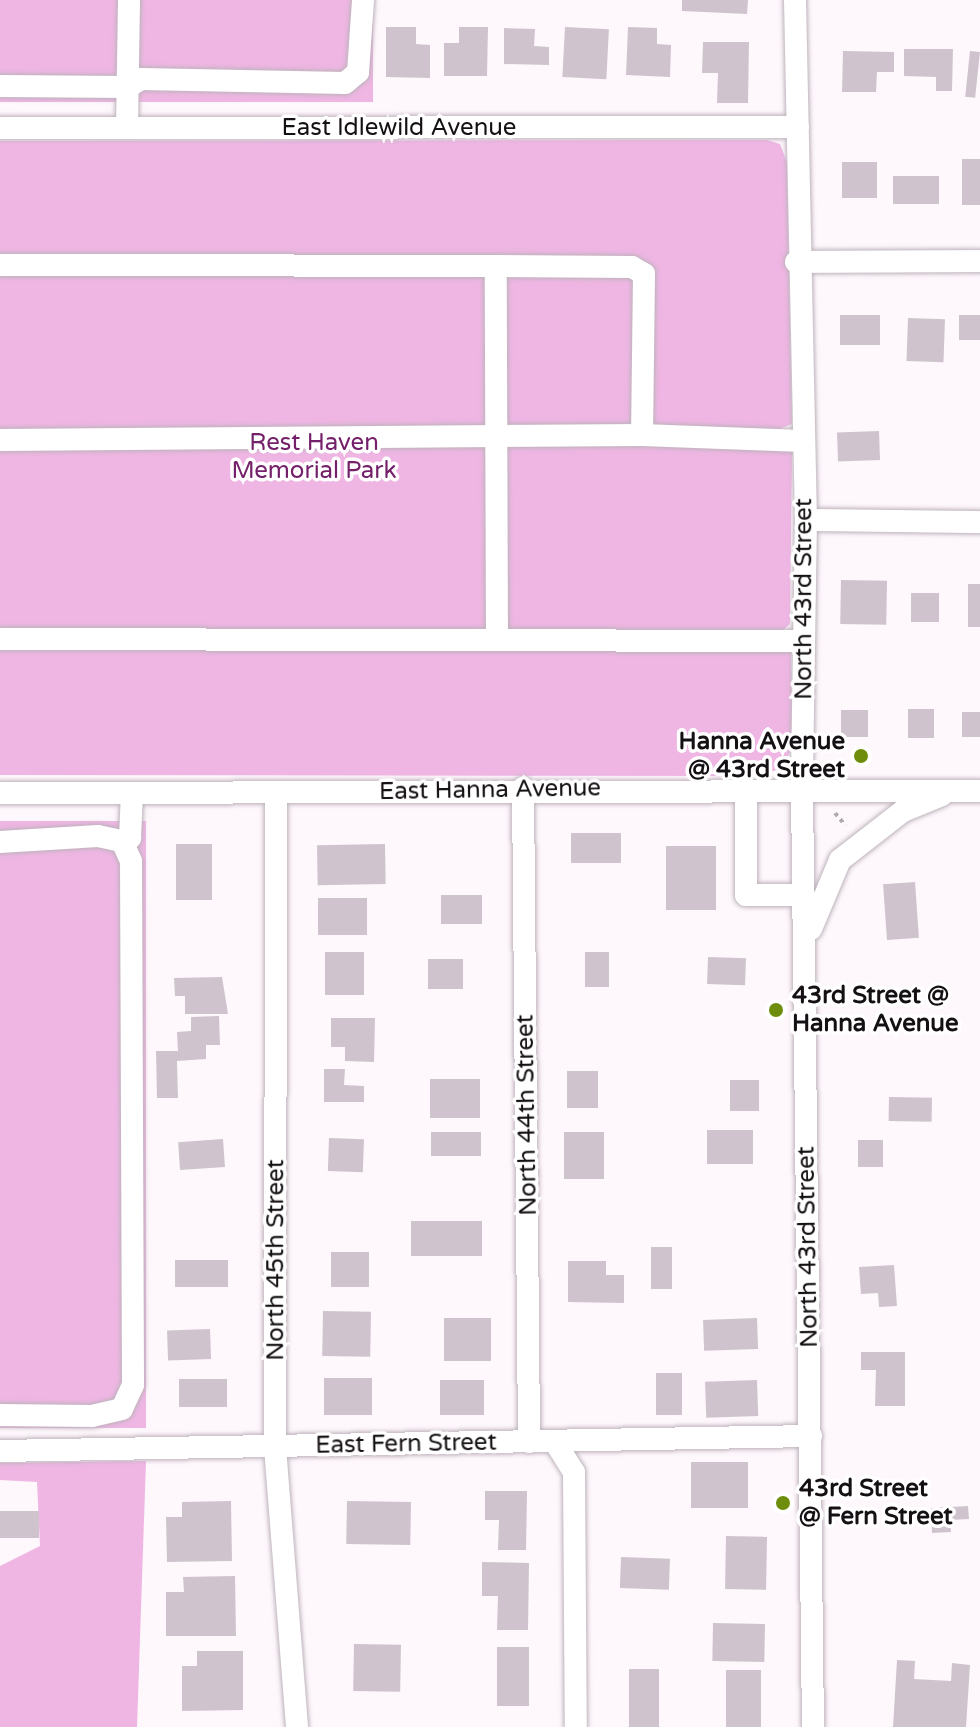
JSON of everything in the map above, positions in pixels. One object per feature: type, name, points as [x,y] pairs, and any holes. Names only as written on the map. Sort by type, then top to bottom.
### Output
[{"type":"street","points":[[127,128],[129,0]]},
{"type":"street","points":[[0,86],[128,87],[141,79],[345,83],[358,72],[363,0]]},
{"type":"street","name":"North 43rd Street","points":[[795,0],[798,127],[796,262],[806,520],[802,789],[813,1727]]},
{"type":"street","name":"East Idlewild Avenue","points":[[0,128],[798,127]]},
{"type":"street","points":[[796,262],[980,261]]},
{"type":"street","points":[[0,265],[632,267],[644,274],[642,435]]},
{"type":"street","points":[[496,266],[497,640]]},
{"type":"street","points":[[0,440],[642,435],[803,441]]},
{"type":"street","points":[[806,520],[980,522]]},
{"type":"street","points":[[0,639],[804,641]]},
{"type":"street","name":"East Hanna Avenue","points":[[0,793],[523,788],[980,791]]},
{"type":"street","name":"North 44th Street","points":[[523,788],[529,1442]]},
{"type":"street","points":[[746,789],[746,895],[804,895]]},
{"type":"street","points":[[804,954],[818,901],[840,860],[903,811],[951,791]]},
{"type":"street","name":"North 45th Street","points":[[276,792],[275,1447],[297,1727]]},
{"type":"street","points":[[0,842],[64,835],[122,841],[130,838],[132,793]]},
{"type":"street","points":[[0,1415],[92,1416],[122,1409],[133,1385],[131,861],[122,841]]},
{"type":"street","name":"East Fern Street","points":[[0,1451],[811,1436]]},
{"type":"street","points":[[555,1442],[574,1472],[576,1727]]},
{"type":"green space","points":[[0,0],[373,0],[373,102],[0,102]]},
{"type":"green space","name":"Rest Haven Memorial Park","points":[[767,140],[780,144],[787,162],[792,424],[779,429],[792,452],[790,624],[781,632],[791,652],[792,748],[782,768],[759,776],[0,775],[0,141]]},
{"type":"green space","points":[[0,821],[146,821],[146,1428],[0,1428]]},
{"type":"green space","points":[[146,1461],[137,1727],[0,1727],[0,1566],[40,1546],[37,1482],[0,1480],[0,1463]]},
{"type":"building","points":[[682,0],[748,0],[747,14],[682,11]]},
{"type":"building","points":[[386,27],[416,27],[416,44],[430,45],[430,78],[386,77]]},
{"type":"building","points":[[459,27],[488,27],[487,76],[444,76],[444,43],[459,43]]},
{"type":"building","points":[[565,27],[609,29],[606,79],[562,77]]},
{"type":"building","points":[[628,27],[657,28],[657,44],[671,45],[670,77],[626,75]]},
{"type":"building","points":[[504,28],[535,29],[534,46],[549,47],[549,65],[504,64]]},
{"type":"building","points":[[703,42],[749,42],[748,103],[717,103],[718,73],[702,73]]},
{"type":"building","points":[[904,49],[953,49],[952,91],[936,91],[936,77],[904,76]]},
{"type":"building","points":[[843,51],[894,52],[894,72],[877,72],[876,92],[842,92]]},
{"type":"building","points":[[970,51],[980,52],[975,98],[965,97]]},
{"type":"building","points":[[962,159],[980,159],[980,205],[962,205]]},
{"type":"building","points":[[842,162],[877,162],[877,198],[842,198]]},
{"type":"building","points":[[893,176],[939,176],[939,204],[893,204]]},
{"type":"building","points":[[840,315],[880,315],[880,345],[840,345]]},
{"type":"building","points":[[959,315],[980,315],[980,340],[959,340]]},
{"type":"building","points":[[908,318],[945,319],[943,362],[906,361]]},
{"type":"building","points":[[879,431],[880,460],[838,461],[837,432]]},
{"type":"building","points":[[841,580],[887,581],[886,625],[840,624]]},
{"type":"building","points":[[968,584],[980,584],[980,627],[968,627]]},
{"type":"building","points":[[911,593],[939,593],[939,622],[911,622]]},
{"type":"building","points":[[908,709],[934,709],[934,738],[908,738]]},
{"type":"building","points":[[841,710],[868,710],[868,737],[841,737]]},
{"type":"building","points":[[962,712],[980,712],[980,737],[962,737]]},
{"type":"building","points":[[571,833],[621,833],[621,863],[571,863]]},
{"type":"building","points":[[176,844],[212,844],[212,900],[176,900]]},
{"type":"building","points":[[385,844],[386,884],[318,885],[317,845]]},
{"type":"building","points":[[666,846],[716,846],[716,910],[666,910]]},
{"type":"building","points":[[915,882],[919,938],[887,940],[883,884]]},
{"type":"building","points":[[441,895],[482,895],[482,924],[441,924]]},
{"type":"building","points":[[318,898],[367,898],[367,935],[318,935]]},
{"type":"building","points":[[325,952],[364,952],[364,995],[325,995]]},
{"type":"building","points":[[585,952],[609,952],[609,987],[585,987]]},
{"type":"building","points":[[708,957],[746,958],[745,985],[707,984]]},
{"type":"building","points":[[428,959],[463,959],[463,989],[428,989]]},
{"type":"building","points":[[222,977],[228,1014],[185,1014],[185,996],[175,996],[174,978]]},
{"type":"building","points":[[219,1016],[220,1045],[206,1045],[206,1059],[177,1061],[178,1098],[157,1098],[156,1051],[178,1051],[177,1032],[191,1031],[191,1017]]},
{"type":"building","points":[[331,1018],[375,1018],[374,1062],[345,1061],[345,1047],[331,1047]]},
{"type":"building","points":[[324,1069],[345,1069],[344,1085],[364,1086],[364,1102],[324,1102]]},
{"type":"building","points":[[567,1071],[598,1071],[598,1108],[567,1108]]},
{"type":"building","points":[[430,1079],[480,1079],[480,1118],[430,1118]]},
{"type":"building","points":[[730,1080],[759,1080],[759,1111],[730,1111]]},
{"type":"building","points":[[889,1097],[932,1098],[932,1122],[889,1121]]},
{"type":"building","points":[[707,1130],[753,1130],[753,1164],[707,1164]]},
{"type":"building","points":[[431,1132],[481,1132],[481,1156],[431,1156]]},
{"type":"building","points":[[564,1132],[604,1132],[604,1179],[564,1179]]},
{"type":"building","points":[[329,1138],[364,1139],[363,1172],[328,1171]]},
{"type":"building","points":[[223,1139],[225,1167],[180,1170],[178,1142]]},
{"type":"building","points":[[858,1140],[883,1140],[883,1167],[858,1167]]},
{"type":"building","points":[[411,1221],[482,1221],[482,1256],[411,1256]]},
{"type":"building","points":[[651,1247],[672,1247],[672,1289],[651,1289]]},
{"type":"building","points":[[331,1252],[369,1252],[369,1287],[331,1287]]},
{"type":"building","points":[[175,1260],[228,1260],[228,1287],[175,1287]]},
{"type":"building","points":[[568,1261],[606,1261],[606,1275],[624,1275],[624,1303],[568,1302]]},
{"type":"building","points":[[894,1265],[897,1306],[879,1307],[878,1293],[861,1294],[859,1267]]},
{"type":"building","points":[[323,1311],[371,1312],[370,1357],[322,1356]]},
{"type":"building","points":[[444,1318],[491,1318],[491,1361],[444,1361]]},
{"type":"building","points":[[757,1318],[758,1349],[704,1351],[703,1320]]},
{"type":"building","points":[[210,1329],[211,1359],[168,1360],[167,1331]]},
{"type":"building","points":[[861,1352],[905,1352],[905,1406],[875,1406],[876,1370],[861,1370]]},
{"type":"building","points":[[656,1373],[682,1373],[682,1415],[656,1415]]},
{"type":"building","points":[[324,1378],[372,1378],[372,1415],[324,1415]]},
{"type":"building","points":[[179,1379],[227,1379],[227,1407],[179,1407]]},
{"type":"building","points":[[440,1380],[484,1380],[484,1415],[440,1415]]},
{"type":"building","points":[[757,1380],[758,1416],[706,1418],[705,1382]]},
{"type":"building","points":[[691,1462],[748,1462],[748,1508],[691,1508]]},
{"type":"building","points":[[485,1491],[527,1491],[526,1550],[498,1550],[499,1520],[485,1520]]},
{"type":"building","points":[[231,1501],[232,1561],[167,1562],[166,1517],[182,1517],[182,1502]]},
{"type":"building","points":[[347,1501],[411,1502],[410,1545],[346,1544]]},
{"type":"building","points":[[968,1506],[969,1519],[950,1520],[951,1532],[932,1533],[931,1508]]},
{"type":"building","points":[[0,1511],[39,1511],[39,1538],[0,1538]]},
{"type":"building","points":[[726,1536],[767,1537],[766,1590],[725,1589]]},
{"type":"building","points":[[621,1557],[670,1559],[669,1590],[620,1588]]},
{"type":"building","points":[[482,1562],[529,1563],[528,1630],[497,1630],[498,1596],[482,1596]]},
{"type":"building","points":[[235,1576],[236,1636],[166,1636],[166,1592],[184,1592],[183,1577]]},
{"type":"building","points":[[713,1623],[765,1624],[764,1662],[712,1661]]},
{"type":"building","points":[[354,1644],[401,1645],[400,1692],[353,1691]]},
{"type":"building","points":[[497,1647],[529,1647],[529,1706],[497,1706]]},
{"type":"building","points":[[197,1651],[243,1651],[243,1710],[182,1711],[182,1666],[197,1666]]},
{"type":"building","points":[[897,1660],[915,1661],[914,1679],[951,1681],[952,1663],[970,1665],[966,1727],[893,1727]]},
{"type":"building","points":[[629,1669],[659,1669],[659,1727],[629,1727]]},
{"type":"building","points":[[726,1670],[761,1670],[761,1727],[726,1727]]},
{"type":"place","name":"Hanna Avenue @ 43rd Street","points":[[861,756]]},
{"type":"place","name":"43rd Street @ Hanna Avenue","points":[[776,1010]]},
{"type":"place","name":"43rd Street @ Fern Street","points":[[783,1503]]}]
